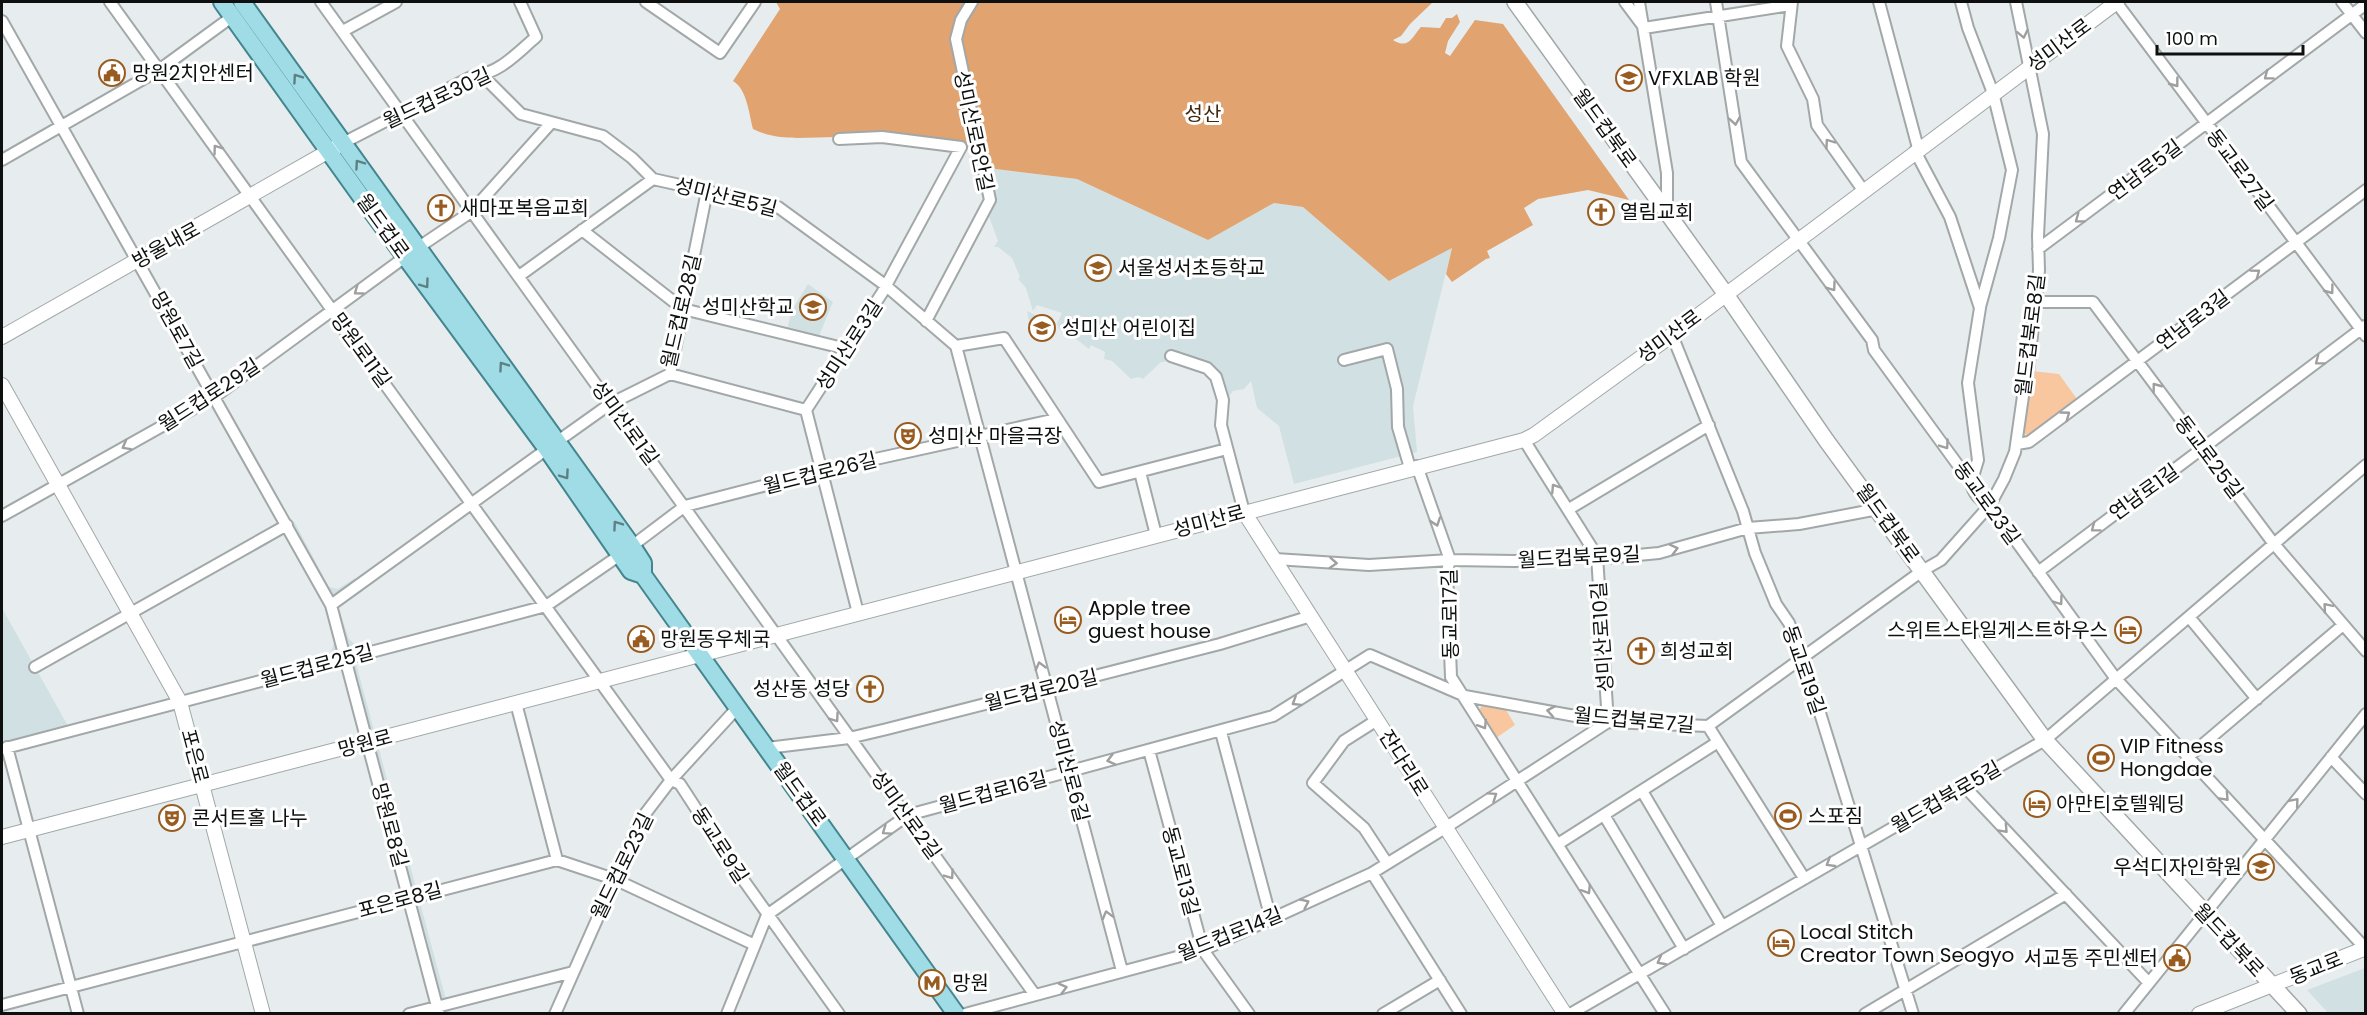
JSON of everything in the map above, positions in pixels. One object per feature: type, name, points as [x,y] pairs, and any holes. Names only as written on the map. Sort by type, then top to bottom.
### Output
[{"type":"main road","name":"월드컵로","points":[[222,2],[244,7],[336,147],[626,551],[631,571],[643,575],[956,1014]]},
{"type":"main road","name":"월드컵북로","points":[[1515,2],[1725,293],[1826,440],[2044,740],[2299,1014]]},
{"type":"street","name":"망원로11길","points":[[110,2],[332,310],[353,344],[371,365],[600,681]]},
{"type":"street","name":"성미산로1길","points":[[321,2],[777,635]]},
{"type":"street","points":[[343,31],[396,2]]},
{"type":"street","name":"월드컵로30길","points":[[336,147],[473,76],[491,74],[536,37],[520,2]]},
{"type":"street","points":[[646,2],[720,53],[755,2]]},
{"type":"street","name":"성미산로5안길","points":[[926,321],[990,200],[957,51],[958,30],[964,12],[972,2]]},
{"type":"street","points":[[1625,2],[1644,28]]},
{"type":"street","points":[[1639,2],[1667,173],[1667,214]]},
{"type":"street","name":"동교로23길","points":[[1716,2],[1741,162],[1872,340],[1874,350],[1971,483],[1972,490],[1983,503],[1990,505],[2116,679],[2365,948]]},
{"type":"street","points":[[1879,2],[1916,150],[1950,217],[1980,308]]},
{"type":"street","points":[[1961,2],[1968,28],[1993,93],[2012,170],[1999,238],[1980,308],[1968,382],[1978,460],[1971,483]]},
{"type":"street","name":"월드컵북로8길","points":[[1922,571],[1941,560],[1990,505],[2004,479],[2017,444],[2036,302],[2043,134],[2031,66],[2016,2]]},
{"type":"street","name":"성미산로","points":[[700,654],[1524,440],[1672,335],[2116,2]]},
{"type":"street","name":"동교로27길","points":[[2116,2],[2295,243],[2364,331]]},
{"type":"street","points":[[2342,2],[2366,33]]},
{"type":"street","points":[[1644,28],[1791,3],[1786,44],[1813,99],[1816,125],[1863,190]]},
{"type":"street","name":"연남로5길","points":[[2038,249],[2366,4]]},
{"type":"street","points":[[2,159],[159,70],[244,7]]},
{"type":"street","name":"망원로7길","points":[[3,27],[332,605],[368,742]]},
{"type":"street","points":[[482,75],[521,114],[603,136],[632,158],[653,179]]},
{"type":"street","points":[[471,212],[551,123]]},
{"type":"street","name":"성미산로3길","points":[[839,139],[882,137],[961,147],[882,293],[806,410],[858,613]]},
{"type":"street","name":"방울내로","points":[[2,337],[336,147]]},
{"type":"street","name":"성미산로5길","points":[[519,276],[653,179],[778,207],[885,285],[956,346]]},
{"type":"street","name":"연남로3길","points":[[2017,444],[2029,442],[2366,189]]},
{"type":"street","name":"월드컵로28길","points":[[552,445],[610,404],[670,374],[707,191]]},
{"type":"street","name":"월드컵로","points":[[412,252],[471,212]]},
{"type":"street","points":[[582,230],[683,309],[847,349]]},
{"type":"street","name":"월드컵로29길","points":[[2,516],[214,397],[412,252]]},
{"type":"street","name":"동교로25길","points":[[2036,302],[2093,302],[2274,544],[2366,651]]},
{"type":"street","name":"연남로1길","points":[[2038,572],[2364,331]]},
{"type":"street","name":"동교로19길","points":[[1672,335],[1743,511],[1755,553],[1776,603],[1789,623],[1803,658],[1913,1014]]},
{"type":"street","points":[[1015,572],[956,346],[1004,338],[1099,482],[1227,449]]},
{"type":"street","name":"동교로17길","points":[[1344,360],[1387,349],[1397,389],[1398,427],[1450,560],[1447,571],[1451,677],[1665,1014]]},
{"type":"street","points":[[1171,356],[1207,368],[1216,377],[1223,400],[1221,425],[1244,512]]},
{"type":"street","points":[[670,374],[806,410]]},
{"type":"street","name":"포은로","points":[[2,385],[180,702],[263,1014]]},
{"type":"street","name":"월드컵로26길","points":[[626,551],[685,506],[821,471],[1057,419]]},
{"type":"street","points":[[1569,509],[1709,425]]},
{"type":"street","name":"성미산로10길","points":[[1524,440],[1597,556],[1608,722]]},
{"type":"street","points":[[332,605],[552,445]]},
{"type":"street","name":"월드컵북로5길","points":[[1570,1014],[2044,740],[2366,465]]},
{"type":"street","name":"성미산로","points":[[1140,472],[1156,535]]},
{"type":"street","name":"월드컵북로9길","points":[[1275,560],[1369,565],[1450,560],[1515,561],[1597,556],[1605,558],[1659,553],[1748,528],[1799,524],[1878,509]]},
{"type":"street","name":"잔다리로","points":[[1244,512],[1564,1014]]},
{"type":"street","points":[[35,667],[287,525]]},
{"type":"street","name":"월드컵로25길","points":[[4,748],[546,606],[626,551]]},
{"type":"street","name":"월드컵북로7길","points":[[1345,671],[1370,655],[1465,696],[1608,722],[1708,726],[1922,571]]},
{"type":"street","name":"성미산로6길","points":[[1015,572],[1122,971]]},
{"type":"street","name":"월드컵로20길","points":[[767,748],[849,738],[1220,644],[1311,616]]},
{"type":"street","points":[[2189,617],[2257,699]]},
{"type":"street","points":[[2188,757],[2343,625]]},
{"type":"street","name":"성미산로2길","points":[[777,635],[1035,995]]},
{"type":"street","name":"망원로","points":[[2,837],[700,654]]},
{"type":"street","name":"월드컵로16길","points":[[767,915],[908,815],[1221,732],[1273,716],[1345,671]]},
{"type":"street","name":"동교로9길","points":[[600,681],[671,780],[680,784],[767,915],[839,1014]]},
{"type":"street","points":[[516,703],[557,860],[614,879],[755,945]]},
{"type":"street","name":"월드컵로23길","points":[[555,1014],[642,818],[671,780],[738,707]]},
{"type":"street","points":[[2124,1014],[2366,714]]},
{"type":"street","points":[[1377,720],[1344,741],[1312,783],[1364,828],[1387,863]]},
{"type":"street","points":[[1445,828],[1608,722]]},
{"type":"street","points":[[1708,726],[1804,878]]},
{"type":"street","points":[[1221,732],[1271,919]]},
{"type":"street","name":"망원로8길","points":[[368,742],[438,1010]]},
{"type":"street","points":[[1558,844],[1718,742]]},
{"type":"street","points":[[4,748],[29,830],[78,1014]]},
{"type":"street","name":"동교로13길","points":[[1149,750],[1203,950],[1248,1014]]},
{"type":"street","points":[[2331,757],[2366,794]]},
{"type":"street","points":[[1965,786],[2148,982]]},
{"type":"street","points":[[1642,791],[1722,926]]},
{"type":"street","points":[[1604,815],[1684,949]]},
{"type":"street","name":"월드컵로14길","points":[[965,1014],[1203,950],[1372,873],[1445,828]]},
{"type":"street","name":"포은로8길","points":[[2,1005],[557,860]]},
{"type":"street","points":[[1372,873],[1461,1014]]},
{"type":"street","points":[[1865,1014],[1905,988],[2066,894]]},
{"type":"street","points":[[727,1014],[767,915]]},
{"type":"street","name":"동교로","points":[[2199,1014],[2365,948]]},
{"type":"street","points":[[409,1014],[438,1010],[573,972]]},
{"type":"street","points":[[1383,1014],[1440,980]]},
{"type":"shaded area","points":[[988,168],[1077,179],[1208,240],[1274,203],[1303,207],[1389,281],[1452,248],[1413,406],[1417,452],[1294,484],[1279,426],[1257,408],[1251,381],[1244,389],[1233,391],[1226,400],[1221,375],[1209,363],[1175,353],[1165,359],[1165,362],[1161,362],[1143,379],[1139,377],[1131,379],[1112,361],[1104,359],[1105,352],[1091,345],[1089,349],[1067,332],[1059,329],[1057,324],[1062,313],[1037,305],[1033,311],[1026,288],[1018,279],[1020,277],[1012,258],[998,247],[994,247],[998,241],[988,214]]},
{"type":"shaded area","name":"성미산학교","points":[[808,284],[833,302],[818,338],[787,330],[791,312]]},
{"type":"shaded area","name":"성미산 어린이집","points":[[1027,311],[1056,325],[1044,341],[1031,331]]},
{"type":"shaded area","points":[[2031,371],[2059,374],[2077,399],[2028,436],[2022,432]]},
{"type":"shaded area","points":[[295,523],[329,587],[338,589],[355,578],[363,591],[338,607],[349,639],[356,645],[372,642],[375,654],[361,657],[356,663],[445,996],[449,1000],[449,1013],[436,1013],[370,778],[343,666],[335,663],[320,668],[316,657],[331,652],[334,643],[325,608],[282,531]]},
{"type":"shaded area","points":[[2,608],[68,726],[2,743]]},
{"type":"shaded area","points":[[1483,704],[1505,708],[1515,725],[1496,738],[1479,710]]},
{"type":"shaded area","points":[[2365,968],[2365,1013],[2328,1013],[2307,990]]},
{"type":"green space","name":"성산","points":[[776,2],[1433,2],[1401,36],[1393,40],[1398,43],[1407,43],[1421,27],[1440,28],[1446,18],[1452,18],[1457,14],[1460,22],[1448,41],[1445,53],[1450,56],[1475,20],[1503,24],[1629,200],[1588,190],[1538,199],[1524,208],[1533,225],[1487,251],[1490,258],[1452,282],[1446,274],[1452,248],[1389,281],[1303,207],[1274,203],[1208,240],[1077,179],[988,168],[965,147],[835,137],[793,138],[773,136],[753,129],[744,96],[733,81],[780,9]]},
{"type":"place","name":"망원2치안센터","points":[[112,73]]},
{"type":"place","name":"VFXLAB 학원","points":[[1629,78]]},
{"type":"place","name":"새마포복음교회","points":[[441,208]]},
{"type":"place","name":"열림교회","points":[[1601,212]]},
{"type":"place","name":"서울성서초등학교","points":[[1098,268]]},
{"type":"place","name":"성미산학교","points":[[813,307]]},
{"type":"place","name":"성미산 어린이집","points":[[1042,328]]},
{"type":"place","name":"성미산 마을극장","points":[[908,436]]},
{"type":"place","name":"Apple tree guest house","points":[[1068,620]]},
{"type":"place","name":"스위트스타일게스트하우스","points":[[2128,630]]},
{"type":"place","name":"망원동우체국","points":[[641,639]]},
{"type":"place","name":"희성교회","points":[[1641,651]]},
{"type":"place","name":"성산동 성당","points":[[870,689]]},
{"type":"place","name":"VIP Fitness Hongdae","points":[[2101,758]]},
{"type":"place","name":"아만티호텔웨딩","points":[[2037,804]]},
{"type":"place","name":"스포짐","points":[[1788,816]]},
{"type":"place","name":"콘서트홀 나누","points":[[172,818]]},
{"type":"place","name":"우석디자인학원","points":[[2261,867]]},
{"type":"place","name":"Local Stitch Creator Town Seogyo","points":[[1781,943]]},
{"type":"place","name":"서교동 주민센터","points":[[2177,958]]},
{"type":"place","name":"망원","points":[[932,983]]}]
